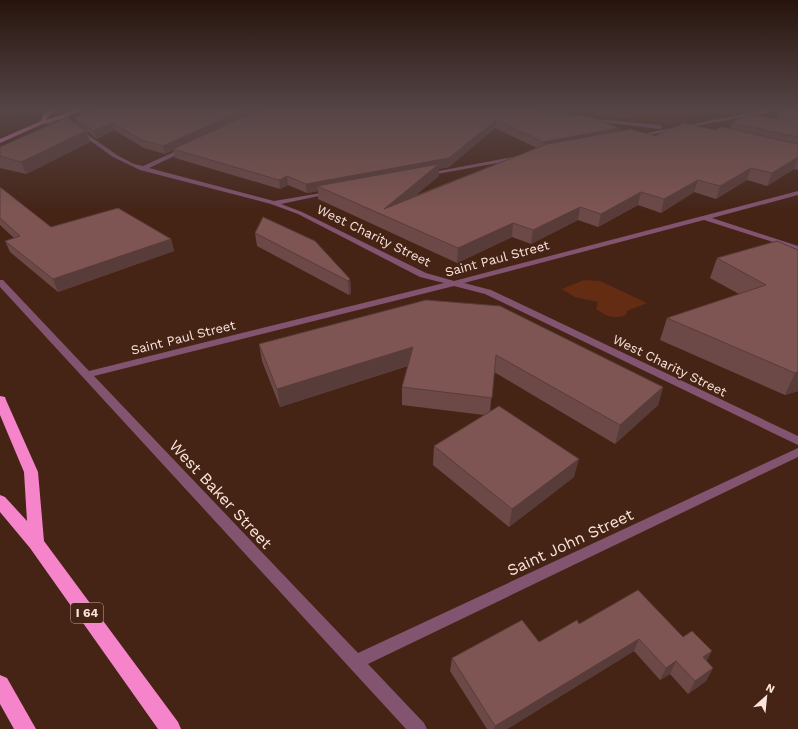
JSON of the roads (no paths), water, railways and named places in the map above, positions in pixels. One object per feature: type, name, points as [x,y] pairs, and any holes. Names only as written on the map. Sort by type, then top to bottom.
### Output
[{"type":"highway","points":[[0,400],[31,472],[36,543]]},
{"type":"highway","name":"I 64","points":[[0,501],[36,543],[171,729]]},
{"type":"highway","points":[[0,684],[26,729]]},
{"type":"street","name":"West Charity Street","points":[[96,143],[118,158],[142,169],[273,203],[300,213],[423,275],[488,292],[798,441]]},
{"type":"street","points":[[142,169],[190,147]]},
{"type":"street","points":[[417,176],[526,156]]},
{"type":"street","points":[[273,203],[339,190]]},
{"type":"street","name":"Saint Paul Street","points":[[86,375],[456,283],[798,193]]},
{"type":"street","points":[[704,217],[798,248]]},
{"type":"street","name":"West Baker Street","points":[[0,282],[418,729]]},
{"type":"street","name":"Saint John Street","points":[[356,662],[798,452]]}]
